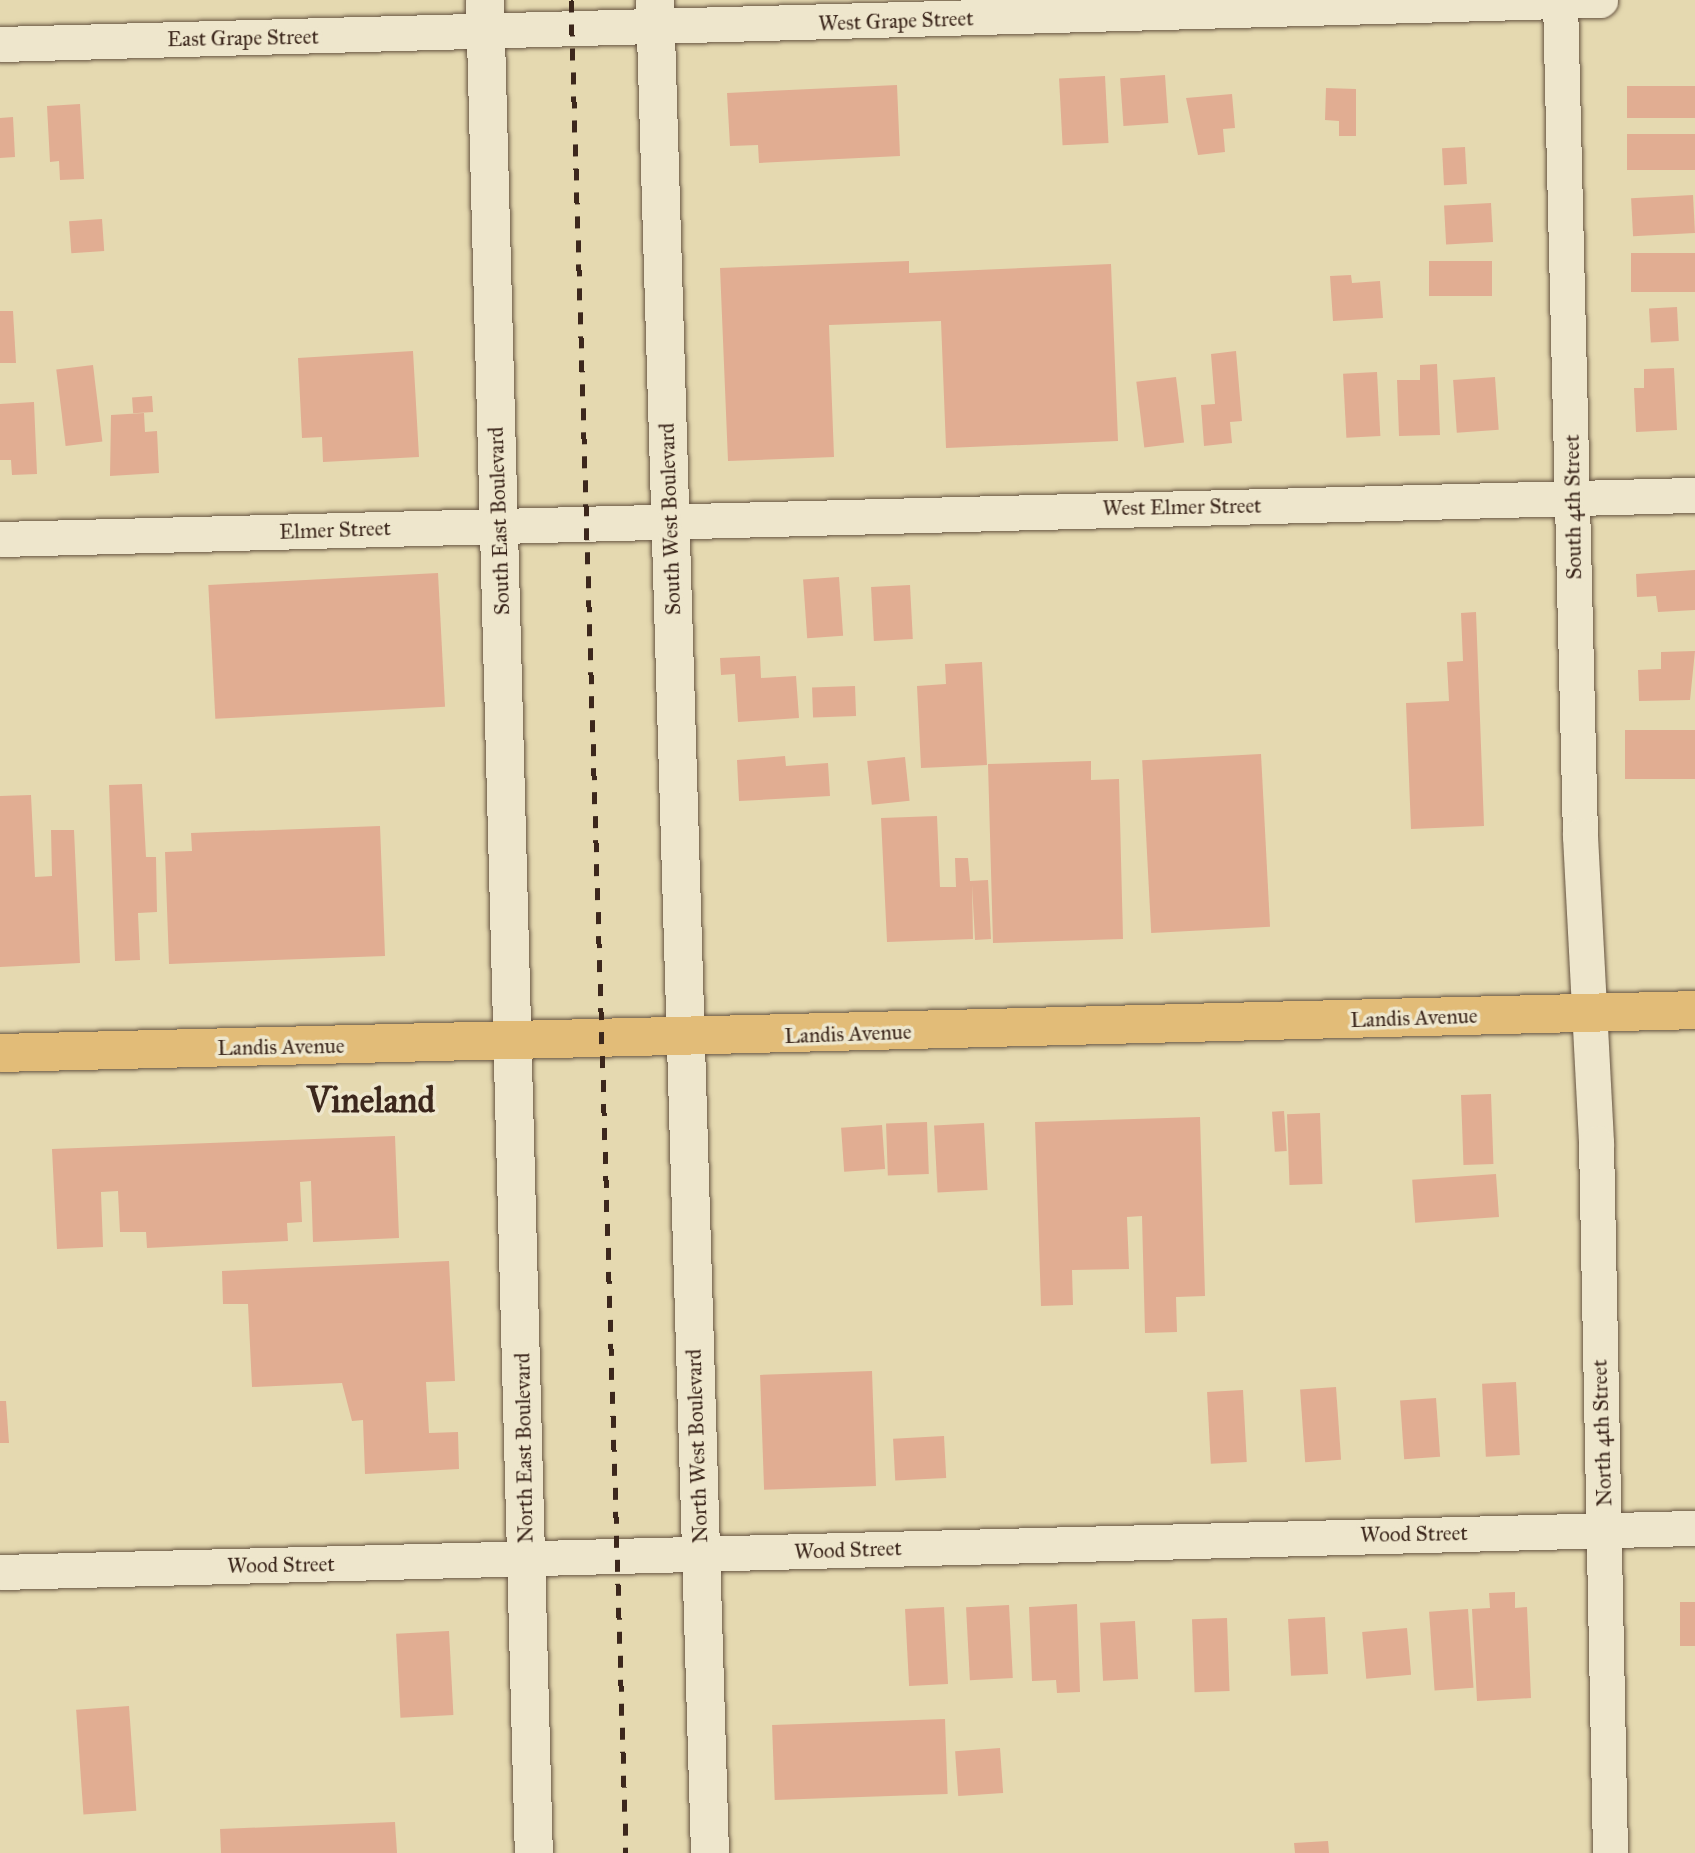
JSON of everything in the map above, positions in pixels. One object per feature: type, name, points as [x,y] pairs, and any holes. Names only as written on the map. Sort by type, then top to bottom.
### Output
[{"type":"main road","name":"South West Boulevard","points":[[655,14],[685,1038]]},
{"type":"main road","name":"South East Boulevard","points":[[486,16],[513,1043]]},
{"type":"main road","name":"Landis Avenue","points":[[0,1053],[513,1043],[1695,1010]]},
{"type":"main road","name":"North West Boulevard","points":[[685,1038],[710,1853]]},
{"type":"main road","name":"North East Boulevard","points":[[513,1043],[534,1853]]},
{"type":"street","name":"South 4th Street","points":[[1560,0],[1588,1013]]},
{"type":"street","name":"West Grape Street","points":[[486,16],[1600,0]]},
{"type":"street","name":"East Grape Street","points":[[0,44],[486,16]]},
{"type":"street","name":"West Elmer Street","points":[[669,520],[1695,495]]},
{"type":"street","name":"Elmer Street","points":[[0,539],[669,520]]},
{"type":"street","name":"North 4th Street","points":[[1588,1013],[1611,1853]]},
{"type":"street","name":"Wood Street","points":[[0,1572],[1695,1528]]},
{"type":"building","points":[[1165,75],[1168,123],[1123,126],[1120,78]]},
{"type":"building","points":[[1105,76],[1109,143],[1063,145],[1059,78]]},
{"type":"building","points":[[897,85],[900,156],[759,163],[758,145],[730,146],[727,93]]},
{"type":"building","points":[[1627,86],[1695,86],[1695,118],[1627,118]]},
{"type":"building","points":[[1326,88],[1356,89],[1356,136],[1339,136],[1339,121],[1325,120]]},
{"type":"building","points":[[1232,94],[1235,128],[1223,129],[1225,152],[1198,155],[1186,98]]},
{"type":"building","points":[[80,104],[84,179],[60,180],[59,161],[50,162],[47,106]]},
{"type":"building","points":[[13,117],[15,157],[0,158],[0,118]]},
{"type":"building","points":[[1627,134],[1695,134],[1695,170],[1627,170]]},
{"type":"building","points":[[1465,147],[1467,184],[1444,185],[1442,148]]},
{"type":"building","points":[[1693,195],[1695,233],[1633,236],[1631,198]]},
{"type":"building","points":[[1491,203],[1493,242],[1446,244],[1444,205]]},
{"type":"building","points":[[102,219],[104,251],[71,253],[69,221]]},
{"type":"building","points":[[1631,253],[1695,253],[1695,292],[1631,292]]},
{"type":"building","points":[[909,261],[909,273],[1111,264],[1118,441],[946,448],[941,321],[829,325],[834,457],[728,461],[720,268]]},
{"type":"building","points":[[1429,261],[1492,261],[1492,296],[1429,296]]},
{"type":"building","points":[[1351,275],[1352,283],[1380,281],[1383,318],[1333,321],[1330,276]]},
{"type":"building","points":[[1677,307],[1679,341],[1651,342],[1649,308]]},
{"type":"building","points":[[0,311],[13,311],[16,363],[0,363]]},
{"type":"building","points":[[413,351],[419,457],[323,462],[322,437],[302,438],[298,358]]},
{"type":"building","points":[[1236,351],[1242,421],[1230,422],[1232,443],[1204,446],[1201,405],[1215,404],[1211,354]]},
{"type":"building","points":[[1437,364],[1440,435],[1399,436],[1397,380],[1420,380],[1420,365]]},
{"type":"building","points":[[93,365],[102,441],[66,446],[56,370]]},
{"type":"building","points":[[1674,368],[1677,430],[1636,432],[1634,388],[1644,388],[1644,369]]},
{"type":"building","points":[[1377,372],[1380,436],[1346,438],[1343,374]]},
{"type":"building","points":[[1176,377],[1184,443],[1144,447],[1136,382]]},
{"type":"building","points":[[1495,377],[1499,430],[1457,433],[1453,380]]},
{"type":"building","points":[[152,396],[153,412],[133,413],[132,397]]},
{"type":"building","points":[[34,402],[37,474],[12,475],[11,460],[0,460],[0,404]]},
{"type":"building","points":[[144,413],[145,432],[157,431],[159,473],[110,476],[111,415]]},
{"type":"building","points":[[1695,570],[1695,610],[1658,612],[1656,596],[1637,597],[1636,574]]},
{"type":"building","points":[[438,573],[445,707],[215,719],[208,585]]},
{"type":"building","points":[[839,577],[843,636],[807,638],[803,580]]},
{"type":"building","points":[[910,585],[913,639],[874,641],[871,587]]},
{"type":"building","points":[[1476,612],[1484,826],[1411,829],[1406,703],[1449,701],[1447,662],[1463,661],[1461,613]]},
{"type":"building","points":[[1695,651],[1690,700],[1639,701],[1638,670],[1661,669],[1661,652]]},
{"type":"building","points":[[760,656],[761,678],[796,676],[799,718],[738,722],[735,674],[721,675],[720,658]]},
{"type":"building","points":[[982,662],[987,765],[921,768],[917,686],[946,684],[945,664]]},
{"type":"building","points":[[855,686],[856,716],[813,717],[812,688]]},
{"type":"building","points":[[1625,730],[1695,730],[1695,779],[1625,779]]},
{"type":"building","points":[[1261,754],[1270,927],[1151,933],[1142,760]]},
{"type":"building","points":[[785,756],[786,766],[828,763],[830,796],[739,801],[737,760]]},
{"type":"building","points":[[905,757],[910,801],[872,805],[867,761]]},
{"type":"building","points":[[1091,761],[1091,780],[1119,779],[1123,939],[993,943],[988,764]]},
{"type":"building","points":[[142,784],[146,857],[156,857],[157,912],[138,913],[140,960],[115,961],[109,785]]},
{"type":"building","points":[[31,795],[35,877],[52,876],[51,830],[74,830],[80,963],[0,967],[0,796]]},
{"type":"building","points":[[937,816],[940,887],[956,887],[955,858],[968,858],[970,881],[988,880],[991,939],[975,940],[972,885],[973,939],[887,942],[881,818]]},
{"type":"building","points":[[380,826],[385,956],[169,964],[165,852],[192,851],[191,833]]},
{"type":"building","points":[[1491,1094],[1493,1164],[1463,1165],[1461,1095]]},
{"type":"building","points":[[1284,1111],[1287,1151],[1275,1152],[1272,1112]]},
{"type":"building","points":[[1320,1113],[1322,1184],[1289,1185],[1287,1114]]},
{"type":"building","points":[[1200,1117],[1205,1296],[1176,1297],[1177,1332],[1145,1333],[1142,1216],[1127,1217],[1129,1269],[1072,1270],[1073,1305],[1041,1306],[1035,1122]]},
{"type":"building","points":[[927,1122],[929,1174],[888,1175],[886,1123]]},
{"type":"building","points":[[984,1123],[988,1190],[938,1193],[934,1126]]},
{"type":"building","points":[[882,1125],[885,1169],[844,1172],[841,1128]]},
{"type":"building","points":[[395,1136],[399,1238],[313,1242],[311,1181],[300,1182],[302,1222],[287,1223],[288,1241],[147,1248],[146,1232],[120,1232],[118,1191],[101,1192],[103,1247],[57,1249],[52,1149]]},
{"type":"building","points":[[1496,1174],[1499,1217],[1415,1223],[1412,1180]]},
{"type":"building","points":[[449,1261],[455,1381],[426,1382],[429,1433],[458,1432],[459,1469],[365,1474],[363,1420],[352,1421],[342,1383],[252,1387],[248,1304],[223,1304],[222,1271]]},
{"type":"building","points":[[872,1371],[876,1486],[764,1490],[760,1375]]},
{"type":"building","points":[[1516,1382],[1520,1455],[1486,1457],[1482,1384]]},
{"type":"building","points":[[1336,1387],[1341,1460],[1305,1462],[1300,1390]]},
{"type":"building","points":[[1243,1390],[1247,1462],[1211,1464],[1207,1392]]},
{"type":"building","points":[[1436,1398],[1440,1457],[1404,1459],[1400,1401]]},
{"type":"building","points":[[0,1401],[6,1401],[9,1443],[0,1443]]},
{"type":"building","points":[[944,1436],[946,1478],[895,1481],[893,1439]]},
{"type":"building","points":[[1515,1592],[1515,1608],[1527,1607],[1531,1698],[1477,1701],[1472,1609],[1490,1608],[1489,1593]]},
{"type":"building","points":[[1680,1602],[1695,1602],[1695,1646],[1680,1646]]},
{"type":"building","points":[[1077,1604],[1080,1692],[1057,1693],[1056,1680],[1032,1681],[1029,1607]]},
{"type":"building","points":[[1009,1605],[1013,1678],[970,1680],[966,1607]]},
{"type":"building","points":[[944,1607],[948,1684],[909,1686],[905,1609]]},
{"type":"building","points":[[1468,1609],[1474,1688],[1435,1691],[1429,1612]]},
{"type":"building","points":[[1325,1617],[1328,1674],[1291,1676],[1288,1619]]},
{"type":"building","points":[[1227,1618],[1230,1691],[1195,1692],[1192,1619]]},
{"type":"building","points":[[1135,1621],[1138,1679],[1103,1681],[1100,1623]]},
{"type":"building","points":[[1407,1628],[1411,1675],[1366,1679],[1362,1632]]},
{"type":"building","points":[[449,1631],[453,1715],[400,1718],[396,1634]]},
{"type":"building","points":[[129,1706],[136,1811],[83,1814],[76,1710]]},
{"type":"building","points":[[945,1719],[948,1794],[775,1800],[772,1725]]},
{"type":"building","points":[[1000,1748],[1003,1793],[958,1796],[955,1751]]},
{"type":"building","points":[[395,1822],[397,1853],[221,1853],[220,1829]]},
{"type":"building","points":[[1328,1841],[1329,1853],[1295,1853],[1294,1843]]},
{"type":"railway","points":[[571,0],[626,1853]]},
{"type":"district","name":"Vineland","points":[[371,1101]]}]
